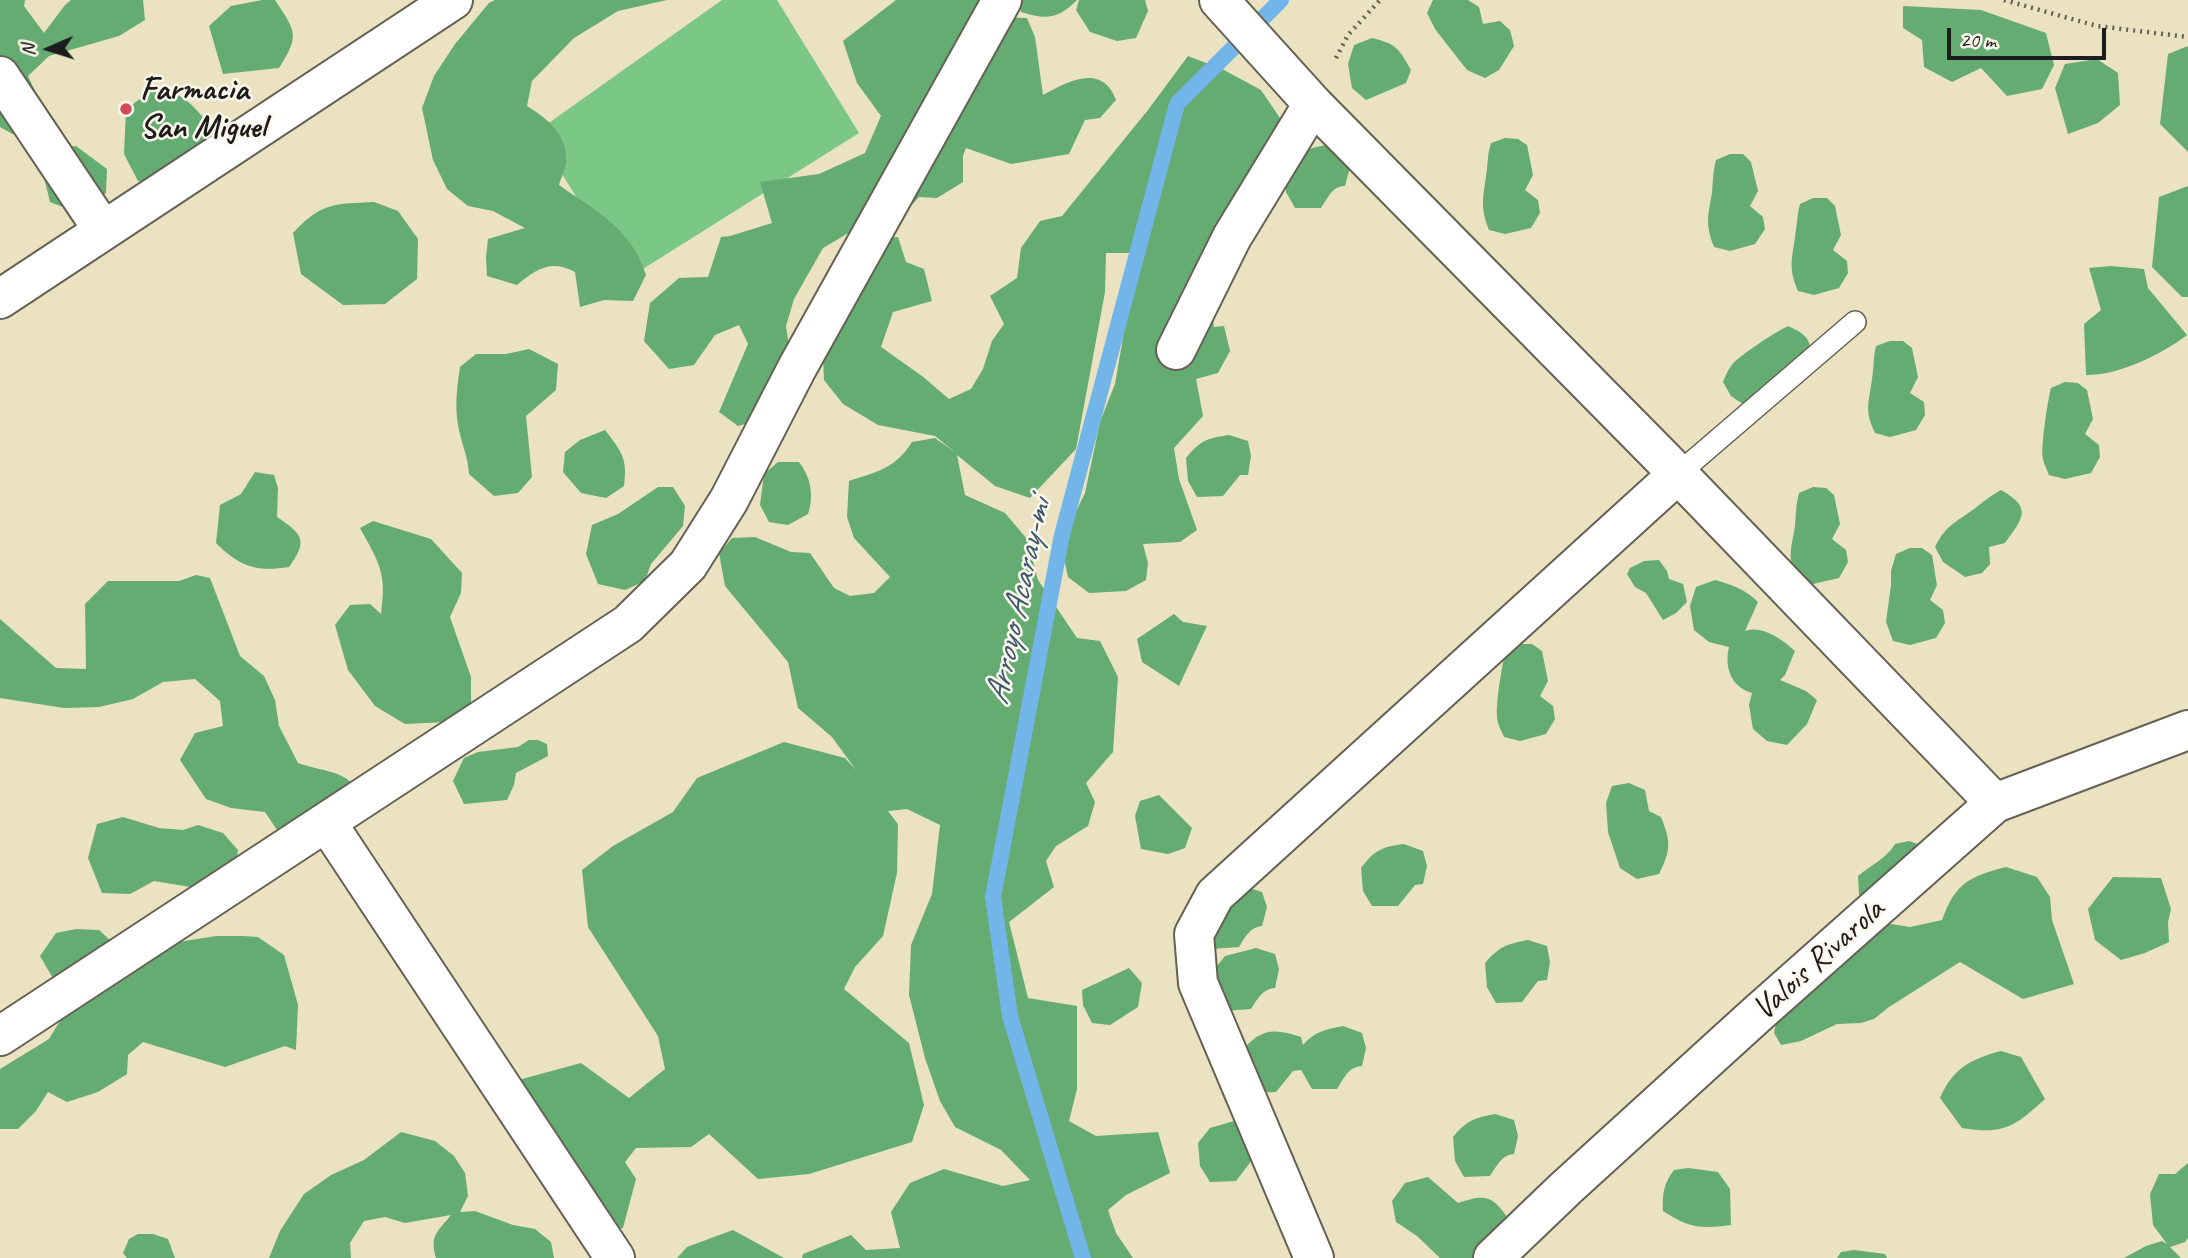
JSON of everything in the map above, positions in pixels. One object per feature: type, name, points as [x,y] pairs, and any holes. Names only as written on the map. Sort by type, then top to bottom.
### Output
[{"type":"street","points":[[0,299],[453,0]]},
{"type":"street","points":[[0,1036],[628,624],[688,565],[729,500],[797,368],[1002,0]]},
{"type":"street","points":[[1219,0],[1312,104],[1678,474],[1995,803]]},
{"type":"street","points":[[0,76],[103,230]]},
{"type":"street","points":[[1176,350],[1233,237],[1312,104]]},
{"type":"street","points":[[1314,1258],[1198,983],[1194,933],[1215,895],[1678,474]]},
{"type":"street","name":"Valois Rivarola","points":[[1493,1258],[1755,1016],[1995,803],[2188,730]]},
{"type":"street","points":[[327,823],[615,1258]]},
{"type":"lane","points":[[1678,474],[1855,322]]},
{"type":"path","points":[[1312,104],[1348,35],[1380,0]]},
{"type":"path","points":[[2004,0],[2097,26],[2188,37]]},
{"type":"green space","points":[[0,0],[25,0],[24,6],[44,33],[71,0],[143,0],[145,20],[119,36],[49,56],[28,76],[47,117],[18,137],[0,127]]},
{"type":"green space","points":[[275,0],[291,27],[292,40],[286,57],[279,68],[223,74],[209,26],[231,6]]},
{"type":"green space","points":[[495,0],[667,0],[618,11],[574,38],[532,81],[527,106],[549,122],[564,144],[566,163],[559,185],[611,222],[640,259],[646,275],[633,301],[604,300],[580,307],[575,272],[558,266],[537,270],[517,285],[487,276],[488,239],[525,228],[493,211],[468,206],[447,189],[433,160],[422,108],[434,76],[455,44],[489,3]]},
{"type":"green space","points":[[722,0],[777,0],[859,133],[627,279],[536,132]]},
{"type":"green space","points":[[896,0],[988,0],[996,17],[1027,18],[1035,37],[1043,95],[1074,81],[1094,78],[1110,89],[1116,100],[1100,118],[1085,120],[1069,154],[1011,164],[966,148],[963,156],[963,182],[937,198],[919,197],[899,219],[857,228],[823,248],[794,299],[786,326],[792,367],[761,393],[752,422],[738,426],[719,412],[748,344],[739,325],[715,335],[694,365],[669,369],[644,341],[650,303],[679,278],[708,277],[721,237],[772,223],[760,182],[819,174],[865,153],[881,116],[857,83],[843,41]]},
{"type":"green space","points":[[1018,0],[1077,0],[1064,11],[1045,17],[1021,12]]},
{"type":"green space","points":[[1079,0],[1145,0],[1148,11],[1136,38],[1117,41],[1090,32],[1076,10]]},
{"type":"green space","points":[[1433,0],[1468,0],[1479,7],[1483,24],[1500,21],[1510,30],[1514,46],[1499,70],[1485,78],[1467,70],[1435,29],[1427,13]]},
{"type":"green space","points":[[1903,6],[1981,10],[2046,33],[2054,65],[2042,89],[2007,96],[1981,68],[1952,82],[1924,67],[1922,40],[1903,28]]},
{"type":"green space","points":[[1372,38],[1396,48],[1411,70],[1406,83],[1366,100],[1352,88],[1348,64],[1354,45]]},
{"type":"green space","points":[[2188,46],[2188,152],[2160,124],[2168,54]]},
{"type":"green space","points":[[1188,56],[1224,70],[1261,90],[1282,121],[1212,309],[1214,327],[1224,326],[1230,351],[1218,373],[1196,379],[1203,416],[1174,448],[1179,479],[1197,530],[1180,542],[1143,544],[1148,563],[1146,580],[1126,591],[1089,593],[1068,577],[1061,543],[1085,493],[1100,422],[1115,384],[1141,253],[1106,253],[1105,292],[1076,449],[1030,498],[995,486],[957,455],[965,495],[1005,513],[1027,539],[1038,580],[1077,638],[1100,641],[1118,677],[1113,752],[1086,783],[1095,802],[1088,826],[1056,846],[1046,861],[1054,887],[1009,922],[1028,998],[1077,1006],[1077,1089],[1069,1121],[1096,1136],[1158,1132],[1170,1173],[1126,1195],[1108,1210],[1116,1233],[1133,1258],[802,1258],[803,1254],[851,1235],[866,1250],[900,1248],[891,1212],[910,1183],[944,1169],[1003,1186],[1030,1180],[1001,1150],[955,1127],[940,1101],[925,1058],[909,995],[911,945],[932,894],[940,825],[907,809],[888,811],[898,824],[897,873],[883,936],[855,967],[844,989],[909,1043],[924,1105],[912,1142],[809,1174],[758,1179],[709,1134],[691,1147],[636,1148],[625,1162],[636,1179],[623,1228],[594,1233],[512,1108],[522,1079],[581,1063],[629,1098],[665,1069],[658,1036],[588,927],[582,870],[613,846],[673,812],[697,778],[784,742],[845,758],[856,770],[832,737],[798,708],[788,662],[725,586],[719,553],[732,538],[755,537],[791,552],[810,553],[834,588],[850,596],[874,593],[890,577],[854,538],[847,517],[849,481],[877,472],[892,463],[912,442],[935,438],[956,453],[935,436],[878,425],[843,404],[824,380],[821,304],[869,240],[898,237],[906,262],[924,269],[932,301],[893,312],[881,347],[949,399],[971,389],[983,369],[992,341],[1004,324],[990,296],[1017,278],[1021,248],[1040,221],[1062,216]]},
{"type":"green space","points":[[2097,59],[2118,73],[2120,105],[2098,123],[2068,134],[2055,88],[2065,64]]},
{"type":"green space","points":[[158,86],[187,101],[202,115],[221,142],[184,193],[138,181],[124,154],[126,109]]},
{"type":"green space","points":[[1505,138],[1518,139],[1527,145],[1533,175],[1525,190],[1538,200],[1540,213],[1531,228],[1505,234],[1489,230],[1483,203],[1491,143]]},
{"type":"green space","points":[[1326,145],[1345,153],[1350,167],[1345,186],[1334,190],[1321,208],[1295,208],[1286,192],[1284,169],[1302,152]]},
{"type":"green space","points":[[76,146],[107,169],[106,193],[78,213],[50,202],[42,169],[51,149]]},
{"type":"green space","points":[[1730,154],[1743,154],[1751,162],[1758,191],[1750,206],[1763,217],[1765,229],[1755,244],[1730,251],[1714,247],[1708,220],[1716,160]]},
{"type":"green space","points":[[2188,186],[2188,297],[2182,297],[2152,267],[2159,197]]},
{"type":"green space","points":[[1813,198],[1827,198],[1835,206],[1841,235],[1833,250],[1847,261],[1848,273],[1839,288],[1814,295],[1798,291],[1792,264],[1800,204]]},
{"type":"green space","points":[[374,202],[398,211],[418,239],[417,279],[385,304],[343,305],[301,274],[293,233],[321,210],[349,203]]},
{"type":"green space","points":[[2111,266],[2144,269],[2148,288],[2187,335],[2125,368],[2086,375],[2084,324],[2101,310],[2089,268]]},
{"type":"green space","points":[[1788,326],[1805,336],[1811,354],[1753,411],[1731,396],[1723,382],[1731,366],[1741,356]]},
{"type":"green space","points":[[1890,341],[1903,341],[1912,348],[1918,377],[1910,393],[1924,402],[1925,415],[1916,430],[1890,437],[1875,433],[1868,406],[1876,346]]},
{"type":"green space","points":[[529,349],[558,364],[556,390],[526,416],[532,477],[518,493],[494,496],[469,474],[457,414],[460,367],[476,354],[506,354]]},
{"type":"green space","points":[[2065,382],[2078,383],[2087,390],[2093,419],[2085,434],[2099,445],[2100,457],[2091,473],[2065,479],[2049,475],[2042,454],[2051,388]]},
{"type":"green space","points":[[605,430],[619,450],[625,468],[624,486],[606,498],[581,493],[563,472],[565,452],[580,440]]},
{"type":"green space","points":[[1229,435],[1248,441],[1251,456],[1248,475],[1240,475],[1223,496],[1197,497],[1188,481],[1186,458],[1204,441]]},
{"type":"green space","points":[[778,462],[799,462],[810,487],[808,514],[788,525],[769,522],[760,505],[764,474]]},
{"type":"green space","points":[[255,472],[274,475],[278,488],[277,517],[300,538],[299,550],[289,567],[267,569],[249,566],[233,558],[216,543],[220,505],[241,494]]},
{"type":"green space","points":[[658,487],[673,487],[685,506],[683,526],[651,564],[645,581],[625,590],[598,584],[586,554],[592,525],[618,514]]},
{"type":"green space","points":[[1813,487],[1826,488],[1834,495],[1840,524],[1832,539],[1846,550],[1848,562],[1839,578],[1813,584],[1797,580],[1791,553],[1799,493]]},
{"type":"green space","points":[[2001,490],[2018,502],[2022,514],[2020,520],[2005,543],[1989,547],[1990,564],[1982,573],[1965,577],[1943,562],[1935,547],[1952,525]]},
{"type":"green space","points":[[373,521],[431,539],[462,573],[461,593],[450,617],[471,677],[471,706],[446,722],[405,724],[375,706],[348,670],[335,625],[350,605],[370,604],[381,614],[383,588],[380,568],[360,528]]},
{"type":"green space","points":[[1910,548],[1922,548],[1932,555],[1937,585],[1930,600],[1943,610],[1945,623],[1936,638],[1910,645],[1893,641],[1886,622],[1891,571],[1896,554]]},
{"type":"green space","points":[[1659,560],[1669,579],[1683,584],[1687,602],[1676,613],[1663,620],[1646,593],[1635,587],[1627,574],[1630,568],[1644,561]]},
{"type":"green space","points":[[196,575],[210,578],[240,656],[264,676],[275,700],[279,726],[298,763],[336,774],[354,786],[363,813],[348,835],[279,833],[265,812],[231,808],[206,799],[180,760],[195,733],[223,726],[220,701],[195,679],[163,682],[133,699],[99,707],[64,708],[0,698],[0,619],[56,668],[86,669],[85,604],[108,581],[179,581]]},
{"type":"green space","points":[[1715,580],[1738,588],[1758,602],[1745,631],[1765,632],[1795,651],[1785,675],[1780,680],[1806,691],[1817,700],[1807,724],[1787,745],[1767,741],[1753,729],[1749,705],[1752,693],[1739,686],[1731,675],[1729,647],[1709,642],[1694,630],[1690,606],[1696,587]]},
{"type":"green space","points":[[1174,614],[1183,622],[1207,626],[1179,686],[1142,662],[1137,639]]},
{"type":"green space","points":[[1520,644],[1532,644],[1542,651],[1548,681],[1540,696],[1553,706],[1555,719],[1546,734],[1520,741],[1504,737],[1497,709],[1506,650]]},
{"type":"green space","points":[[529,740],[547,744],[548,756],[516,773],[507,800],[464,804],[453,781],[464,758],[478,752],[518,747]]},
{"type":"green space","points":[[1629,783],[1645,790],[1649,811],[1661,817],[1668,840],[1668,852],[1659,874],[1637,879],[1620,868],[1608,832],[1606,803],[1612,786]]},
{"type":"green space","points":[[1159,795],[1192,828],[1185,848],[1168,854],[1141,849],[1135,816],[1140,801]]},
{"type":"green space","points":[[123,817],[159,828],[183,830],[198,825],[223,833],[238,850],[236,869],[203,889],[154,881],[130,894],[102,893],[88,858],[97,824]]},
{"type":"green space","points":[[1909,841],[1923,846],[1867,907],[1859,895],[1858,876],[1883,858],[1895,844]]},
{"type":"green space","points":[[1404,844],[1423,851],[1427,866],[1423,884],[1415,885],[1398,906],[1372,906],[1363,891],[1361,868],[1379,850]]},
{"type":"green space","points":[[2006,867],[2037,877],[2050,897],[2052,920],[2074,984],[2023,999],[1960,962],[1874,1019],[1861,1023],[1837,1024],[1801,1041],[1781,1045],[1774,1033],[1778,1014],[1866,920],[1910,927],[1942,920],[1953,897],[1965,883],[1982,874]]},
{"type":"green space","points":[[2113,877],[2161,878],[2171,909],[2168,922],[2169,942],[2121,960],[2095,940],[2088,909]]},
{"type":"green space","points":[[1243,886],[1262,892],[1267,907],[1262,926],[1251,930],[1239,947],[1212,949],[1213,895]]},
{"type":"green space","points":[[76,929],[99,930],[112,942],[87,993],[116,985],[153,946],[216,936],[258,937],[284,955],[298,1005],[296,1050],[285,1046],[225,1067],[143,1042],[128,1055],[127,1074],[98,1092],[67,1102],[48,1092],[36,1111],[18,1129],[0,1129],[0,1069],[49,1039],[63,1016],[54,980],[40,956],[56,933]]},
{"type":"green space","points":[[1528,940],[1547,946],[1550,962],[1547,980],[1538,981],[1522,1002],[1496,1003],[1487,987],[1485,963],[1504,947]]},
{"type":"green space","points":[[1256,948],[1275,954],[1279,969],[1275,988],[1263,993],[1251,1009],[1225,1011],[1213,971],[1225,956]]},
{"type":"green space","points":[[1129,968],[1142,983],[1138,1007],[1110,1025],[1092,1023],[1083,1005],[1082,990]]},
{"type":"green space","points":[[1343,1026],[1362,1033],[1366,1048],[1362,1066],[1350,1071],[1337,1089],[1312,1089],[1301,1070],[1293,1071],[1276,1092],[1251,1093],[1240,1054],[1253,1039],[1274,1031],[1301,1037],[1303,1045],[1321,1032]]},
{"type":"green space","points":[[2001,1051],[2021,1057],[2045,1099],[2008,1126],[1989,1130],[1962,1128],[1940,1098],[1945,1088],[1964,1066]]},
{"type":"green space","points":[[1495,1114],[1514,1120],[1518,1136],[1514,1154],[1503,1159],[1490,1176],[1464,1177],[1455,1161],[1453,1137],[1471,1121]]},
{"type":"green space","points":[[1241,1119],[1252,1160],[1236,1181],[1210,1182],[1200,1166],[1198,1143],[1210,1128]]},
{"type":"green space","points":[[401,1132],[435,1141],[454,1156],[465,1173],[468,1196],[460,1212],[475,1211],[513,1225],[535,1229],[551,1242],[554,1258],[436,1258],[435,1238],[451,1215],[405,1223],[385,1217],[364,1221],[350,1243],[351,1258],[269,1258],[280,1231],[304,1194],[331,1175],[364,1160]]},
{"type":"green space","points":[[2188,1163],[2188,1238],[2185,1242],[2170,1247],[2181,1258],[2124,1258],[2146,1246],[2162,1241],[2167,1244],[2153,1225],[2150,1194],[2159,1174],[2175,1174]]},
{"type":"green space","points":[[1688,1168],[1718,1172],[1730,1189],[1731,1225],[1695,1226],[1663,1211],[1664,1189],[1668,1180],[1674,1170]]},
{"type":"green space","points":[[1428,1177],[1458,1203],[1486,1198],[1496,1204],[1507,1217],[1475,1258],[1440,1258],[1417,1236],[1396,1222],[1392,1201],[1405,1183]]},
{"type":"green space","points":[[733,1230],[784,1258],[677,1258],[687,1247]]},
{"type":"green space","points":[[138,1234],[153,1234],[168,1239],[175,1258],[127,1258],[123,1253],[129,1239]]},
{"type":"green space","points":[[1854,1250],[1885,1254],[1887,1258],[1837,1258],[1841,1252]]},
{"type":"waterway","name":"Arroyo Acaray-mi","points":[[1083,1258],[1010,1016],[993,897],[1062,535],[1177,104],[1281,0]]},
{"type":"place","name":"Farmacia San Miguel","points":[[126,109]]}]
